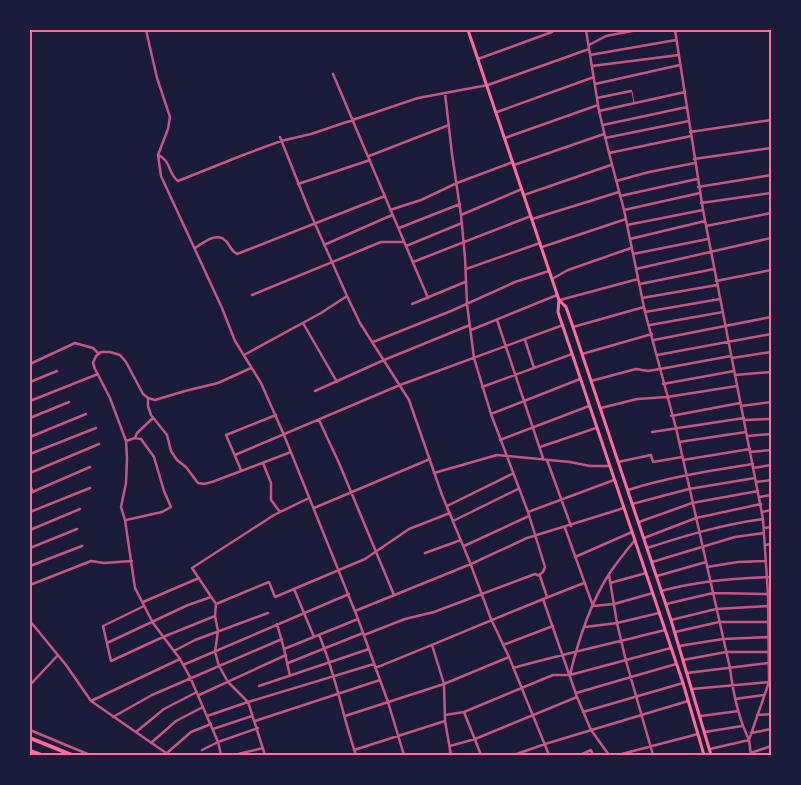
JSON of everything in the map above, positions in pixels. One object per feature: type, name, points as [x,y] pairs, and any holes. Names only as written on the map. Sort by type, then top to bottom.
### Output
[{"type":"highway","points":[[30,738],[72,755]]},
{"type":"highway","points":[[30,751],[41,755]]},
{"type":"main road","points":[[468,30],[557,295],[566,307],[573,326],[628,490],[684,660],[711,755]]},
{"type":"main road","points":[[559,300],[558,312],[683,683],[704,755]]},
{"type":"street","points":[[146,30],[157,78],[170,116],[168,129],[158,155],[161,176],[236,341],[276,415],[338,571],[349,594],[388,702],[404,755]]},
{"type":"street","points":[[586,30],[608,153],[624,210],[645,312],[654,340],[671,416],[676,428],[730,668],[734,699],[742,726],[749,740],[751,754]]},
{"type":"street","points":[[588,45],[606,36],[637,30]]},
{"type":"street","points":[[674,30],[685,92],[698,187],[754,468],[764,528],[769,615],[769,682],[749,740]]},
{"type":"street","points":[[478,59],[552,32]]},
{"type":"street","points":[[590,55],[676,40]]},
{"type":"street","points":[[158,155],[167,160],[173,177],[178,181],[243,154],[281,141],[311,134],[418,98],[488,85],[589,49]]},
{"type":"street","points":[[592,66],[679,55]]},
{"type":"street","points":[[595,84],[680,65]]},
{"type":"street","points":[[333,74],[428,298]]},
{"type":"street","points":[[497,112],[594,77]]},
{"type":"street","points":[[597,98],[632,91]]},
{"type":"street","points":[[599,111],[685,92]]},
{"type":"street","points":[[288,664],[405,619],[434,612],[535,574],[539,575],[545,567],[528,512],[512,474],[491,414],[474,358],[467,304],[460,204],[445,93]]},
{"type":"street","points":[[505,138],[598,105]]},
{"type":"street","points":[[602,125],[687,108]]},
{"type":"street","points":[[608,153],[691,134],[771,120]]},
{"type":"street","points":[[390,210],[421,200],[457,183],[513,163],[605,136],[689,121]]},
{"type":"street","points":[[368,156],[449,125]]},
{"type":"street","points":[[280,137],[314,223],[360,323],[409,400],[434,473],[471,564],[491,620],[503,644],[549,755]]},
{"type":"street","points":[[616,181],[695,161],[771,148]]},
{"type":"street","points":[[298,184],[370,160]]},
{"type":"street","points":[[524,195],[611,165]]},
{"type":"street","points":[[698,187],[771,176]]},
{"type":"street","points":[[412,262],[531,218],[620,194],[697,179]]},
{"type":"street","points":[[461,214],[522,189]]},
{"type":"street","points":[[624,210],[700,193]]},
{"type":"street","points":[[701,203],[771,193]]},
{"type":"street","points":[[195,248],[217,237],[225,239],[232,251],[237,254],[385,196]]},
{"type":"street","points":[[398,228],[460,204]]},
{"type":"street","points":[[627,226],[703,210]]},
{"type":"street","points":[[706,226],[771,213]]},
{"type":"street","points":[[324,245],[392,215]]},
{"type":"street","points":[[465,270],[626,219]]},
{"type":"street","points":[[630,239],[705,222]]},
{"type":"street","points":[[406,246],[462,223]]},
{"type":"street","points":[[636,269],[771,238]]},
{"type":"street","points":[[633,254],[708,239]]},
{"type":"street","points":[[252,295],[383,242],[404,242]]},
{"type":"street","points":[[552,278],[568,270],[631,248]]},
{"type":"street","points":[[639,284],[714,269]]},
{"type":"street","points":[[642,298],[771,270]]},
{"type":"street","points":[[373,342],[467,304],[515,282],[550,271]]},
{"type":"street","points":[[559,300],[638,279]]},
{"type":"street","points":[[412,304],[466,282]]},
{"type":"street","points":[[471,330],[557,295]]},
{"type":"street","points":[[244,355],[303,323],[347,296]]},
{"type":"street","points":[[645,312],[720,299]]},
{"type":"street","points":[[573,326],[644,307]]},
{"type":"street","points":[[650,326],[722,312]]},
{"type":"street","points":[[654,340],[771,317]]},
{"type":"street","points":[[497,320],[533,428],[571,526]]},
{"type":"street","points":[[303,323],[337,382]]},
{"type":"street","points":[[315,391],[470,325]]},
{"type":"street","points":[[236,455],[400,386],[563,325]]},
{"type":"street","points":[[582,354],[652,334]]},
{"type":"street","points":[[657,355],[771,334]]},
{"type":"street","points":[[525,340],[534,368]]},
{"type":"street","points":[[30,364],[75,343],[93,348],[99,354]]},
{"type":"street","points":[[222,755],[208,716],[190,677],[180,659],[153,623],[135,588],[125,520],[121,507],[126,483],[126,441],[110,398],[93,363],[99,354],[110,352],[122,357],[143,394],[148,398],[158,399],[218,383],[251,368]]},
{"type":"street","points":[[591,381],[636,369],[660,370],[771,352]]},
{"type":"street","points":[[482,387],[572,354]]},
{"type":"street","points":[[30,382],[57,371]]},
{"type":"street","points":[[663,384],[734,371]]},
{"type":"street","points":[[735,375],[771,372]]},
{"type":"street","points":[[30,401],[98,374]]},
{"type":"street","points":[[491,414],[580,378]]},
{"type":"street","points":[[600,408],[637,399],[667,397],[737,386]]},
{"type":"street","points":[[148,398],[148,406],[153,418],[167,435],[171,451],[198,483],[204,484],[291,452]]},
{"type":"street","points":[[30,418],[69,402]]},
{"type":"street","points":[[671,416],[741,404],[771,402]]},
{"type":"street","points":[[500,440],[589,406]]},
{"type":"street","points":[[30,437],[86,414]]},
{"type":"street","points":[[241,470],[226,436],[276,415]]},
{"type":"street","points":[[136,438],[137,433],[153,418]]},
{"type":"street","points":[[652,432],[744,419],[771,419]]},
{"type":"street","points":[[319,420],[339,462],[394,595]]},
{"type":"street","points":[[30,454],[96,428]]},
{"type":"street","points":[[540,447],[596,428]]},
{"type":"street","points":[[679,442],[747,434],[771,434]]},
{"type":"street","points":[[125,520],[162,512],[171,507],[164,491],[154,456],[141,439],[136,438],[126,441]]},
{"type":"street","points":[[30,473],[100,444]]},
{"type":"street","points":[[618,462],[651,454],[653,462],[750,450],[771,450]]},
{"type":"street","points":[[434,473],[497,455],[545,459],[590,466],[609,466]]},
{"type":"street","points":[[313,508],[430,459]]},
{"type":"street","points":[[263,463],[271,483],[271,500],[280,512]]},
{"type":"street","points":[[628,490],[658,480],[686,474],[753,464]]},
{"type":"street","points":[[754,468],[771,465]]},
{"type":"street","points":[[30,485],[31,492],[90,467]]},
{"type":"street","points":[[447,506],[512,474]]},
{"type":"street","points":[[528,512],[614,480]]},
{"type":"street","points":[[632,504],[689,489],[756,480],[771,480]]},
{"type":"street","points":[[30,512],[90,488]]},
{"type":"street","points":[[453,521],[518,489]]},
{"type":"street","points":[[638,522],[692,503],[758,491]]},
{"type":"street","points":[[759,497],[771,495]]},
{"type":"street","points":[[265,755],[258,728],[248,702],[228,682],[219,666],[215,652],[218,632],[215,616],[216,604],[192,568],[280,512],[309,498]]},
{"type":"street","points":[[644,538],[696,518],[760,504]]},
{"type":"street","points":[[355,611],[535,536],[624,508]]},
{"type":"street","points":[[30,530],[80,509]]},
{"type":"street","points":[[762,512],[771,510]]},
{"type":"street","points":[[216,604],[268,582],[275,597],[338,571],[376,552],[409,529],[450,513]]},
{"type":"street","points":[[464,546],[529,516]]},
{"type":"street","points":[[647,548],[727,524],[763,519]]},
{"type":"street","points":[[764,528],[771,527]]},
{"type":"street","points":[[565,528],[593,606]]},
{"type":"street","points":[[30,548],[77,529]]},
{"type":"street","points":[[575,557],[632,532]]},
{"type":"street","points":[[652,562],[735,537],[764,533]]},
{"type":"street","points":[[425,553],[461,540]]},
{"type":"street","points":[[570,675],[576,652],[593,606],[609,575],[635,540]]},
{"type":"street","points":[[765,545],[771,544]]},
{"type":"street","points":[[30,566],[82,546]]},
{"type":"street","points":[[30,585],[91,562],[132,561]]},
{"type":"street","points":[[707,567],[738,562],[766,561]]},
{"type":"street","points":[[656,576],[706,562]]},
{"type":"street","points":[[766,570],[771,569]]},
{"type":"street","points":[[610,583],[646,573]]},
{"type":"street","points":[[539,575],[547,597]]},
{"type":"street","points":[[609,575],[626,661],[652,755]]},
{"type":"street","points":[[661,590],[710,580],[771,577]]},
{"type":"street","points":[[142,602],[198,578]]},
{"type":"street","points":[[208,716],[248,702],[375,666],[432,645],[584,583]]},
{"type":"street","points":[[294,589],[314,637]]},
{"type":"street","points":[[593,606],[614,604],[653,593]]},
{"type":"street","points":[[666,604],[713,593],[768,594]]},
{"type":"street","points":[[183,665],[349,594]]},
{"type":"street","points":[[107,643],[212,597]]},
{"type":"street","points":[[543,599],[583,712],[591,730],[609,755]]},
{"type":"street","points":[[144,606],[103,626],[112,661],[163,637],[215,616]]},
{"type":"street","points":[[671,620],[716,609],[768,606]]},
{"type":"street","points":[[174,651],[195,640],[268,613]]},
{"type":"street","points":[[585,627],[617,623],[659,613]]},
{"type":"street","points":[[284,649],[358,619]]},
{"type":"street","points":[[30,620],[91,701],[168,754],[192,732],[211,724]]},
{"type":"street","points":[[675,632],[719,622],[768,622]]},
{"type":"street","points":[[277,624],[290,676]]},
{"type":"street","points":[[503,644],[553,626]]},
{"type":"street","points":[[513,668],[562,654],[622,642],[665,630]]},
{"type":"street","points":[[319,635],[335,677],[338,694],[356,755]]},
{"type":"street","points":[[679,646],[723,638],[769,637]]},
{"type":"street","points":[[113,717],[152,695],[190,677],[282,638]]},
{"type":"street","points":[[432,645],[444,684],[445,721],[451,754],[446,755]]},
{"type":"street","points":[[445,715],[464,712],[553,675],[570,675],[671,648]]},
{"type":"street","points":[[258,686],[369,649]]},
{"type":"street","points":[[684,660],[726,652],[770,652]]},
{"type":"street","points":[[30,685],[58,655]]},
{"type":"street","points":[[136,732],[164,710],[198,693],[228,682],[286,655]]},
{"type":"street","points":[[345,716],[444,684],[509,658]]},
{"type":"street","points":[[91,701],[180,659]]},
{"type":"street","points":[[687,673],[768,663]]},
{"type":"street","points":[[450,746],[475,739],[577,695],[676,664]]},
{"type":"street","points":[[255,721],[380,680]]},
{"type":"street","points":[[692,689],[769,682]]},
{"type":"street","points":[[583,712],[683,683]]},
{"type":"street","points":[[734,699],[764,695]]},
{"type":"street","points":[[514,755],[688,701]]},
{"type":"street","points":[[152,743],[176,721],[204,707]]},
{"type":"street","points":[[701,716],[738,711]]},
{"type":"street","points":[[464,712],[481,755]]},
{"type":"street","points":[[757,715],[771,714]]},
{"type":"street","points":[[213,729],[252,716]]},
{"type":"street","points":[[354,750],[445,721]]},
{"type":"street","points":[[705,732],[742,726]]},
{"type":"street","points":[[202,750],[218,742],[258,728]]},
{"type":"street","points":[[751,733],[771,729]]},
{"type":"street","points":[[30,730],[90,755]]},
{"type":"street","points":[[618,755],[698,734]]},
{"type":"street","points":[[42,743],[45,736]]},
{"type":"street","points":[[710,749],[749,740]]},
{"type":"street","points":[[745,755],[771,746]]},
{"type":"street","points":[[234,755],[263,748]]},
{"type":"street","points":[[580,755],[591,750],[593,755]]},
{"type":"lane","points":[[632,91],[634,103]]}]
